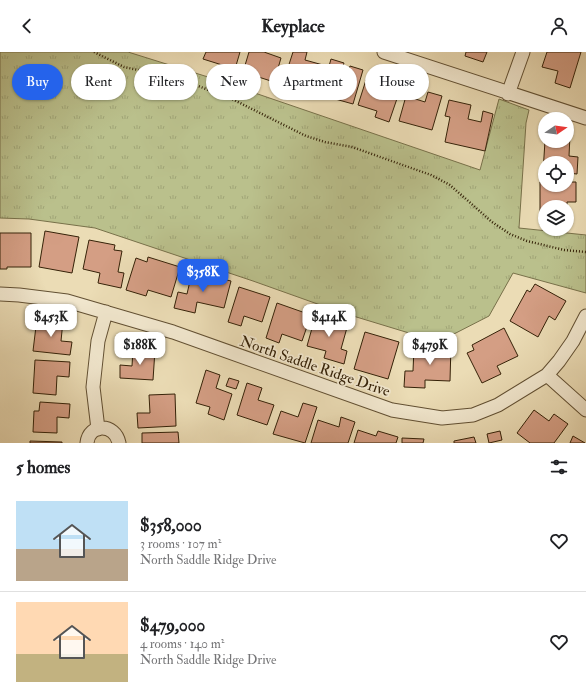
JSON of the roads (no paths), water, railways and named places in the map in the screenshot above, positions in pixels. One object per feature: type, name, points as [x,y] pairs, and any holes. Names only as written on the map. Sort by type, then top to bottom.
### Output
[{"type":"street","points":[[384,52],[508,94],[586,118]]},
{"type":"street","points":[[508,94],[523,52]]},
{"type":"street","name":"North Saddle Ridge Drive","points":[[0,294],[19,294],[67,301],[173,332],[392,410],[442,418],[473,415],[498,405],[546,375],[559,361],[573,341],[586,316]]},
{"type":"street","points":[[98,429],[93,387],[98,341],[106,312]]},
{"type":"street","points":[[546,375],[586,410]]},
{"type":"street","points":[[86,443],[89,435],[102,428],[112,430],[119,443]]}]
